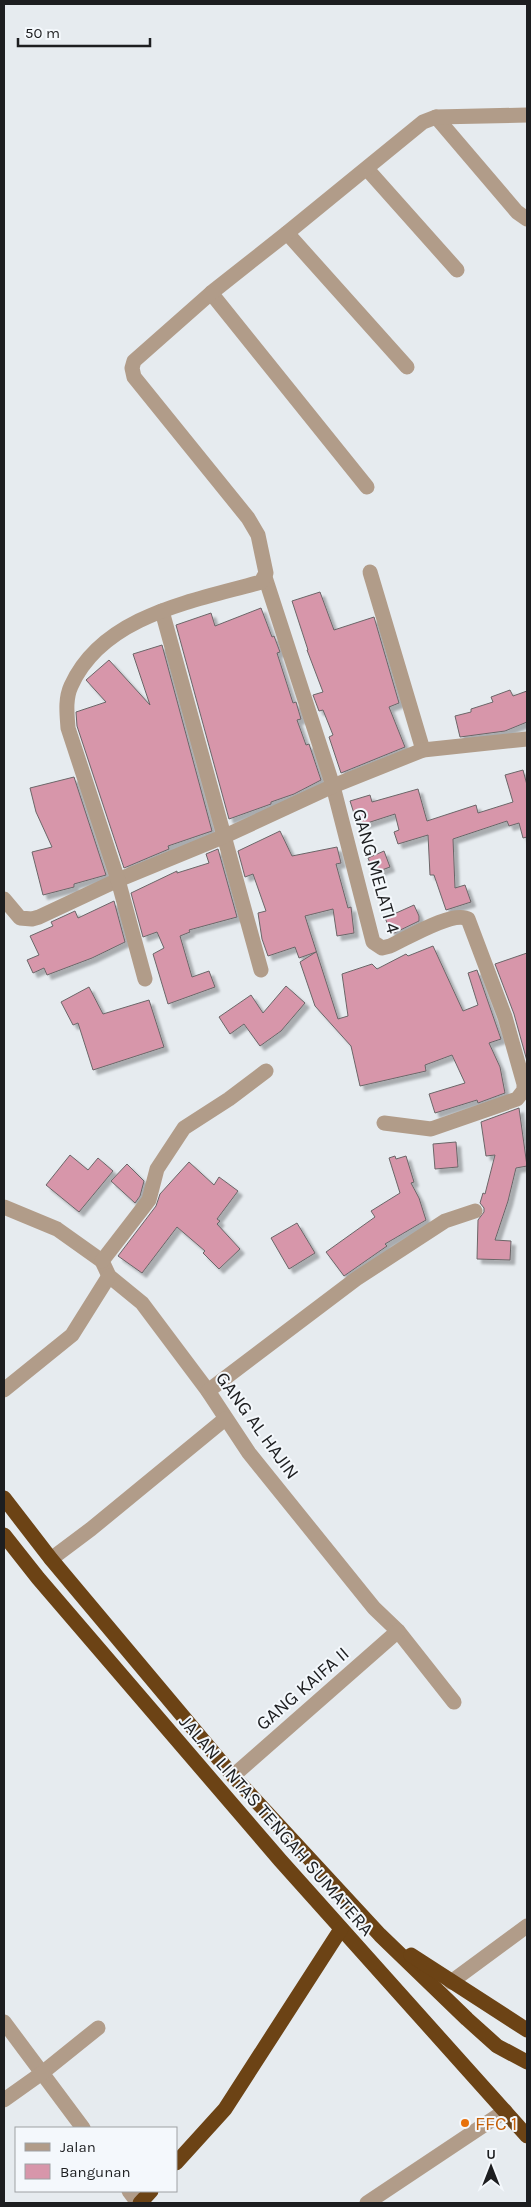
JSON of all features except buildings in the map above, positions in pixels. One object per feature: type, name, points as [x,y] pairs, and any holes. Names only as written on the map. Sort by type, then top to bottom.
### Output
[{"type":"highway","name":"JALAN LINTAS TENGAH SUMATERA","points":[[4,1498],[51,1559],[233,1776],[380,1935],[491,2041],[527,2062]]},
{"type":"highway","name":"JALAN LINTAS TENGAH SUMATERA","points":[[4,1535],[44,1586],[341,1929],[527,2136]]},
{"type":"highway","points":[[178,2161],[225,2109],[341,1929]]},
{"type":"highway","points":[[380,1935],[527,2030]]},
{"type":"highway","points":[[139,2203],[150,2192]]},
{"type":"street","points":[[332,786],[266,575],[258,535],[248,518],[134,376],[132,368],[134,361],[210,293],[367,169],[423,122],[436,117],[527,115]]},
{"type":"street","points":[[436,117],[517,212],[527,219]]},
{"type":"street","points":[[367,169],[457,270]]},
{"type":"street","points":[[287,233],[407,367]]},
{"type":"street","points":[[210,293],[367,487]]},
{"type":"street","points":[[370,572],[423,750]]},
{"type":"street","points":[[145,979],[118,880],[68,728],[66,709],[70,688],[83,666],[123,629],[162,611],[261,582],[266,575]]},
{"type":"street","points":[[162,611],[261,970]]},
{"type":"street","points":[[4,899],[20,918],[32,919],[118,880],[225,836],[332,786],[423,750],[527,739]]},
{"type":"street","name":"GANG MELATI 4","points":[[332,786],[373,942],[382,948],[450,919],[464,917],[468,920],[505,1017],[523,1079],[524,1090],[518,1099],[431,1129],[384,1123]]},
{"type":"street","points":[[102,1261],[148,1200],[157,1168],[184,1128],[229,1099],[266,1071]]},
{"type":"street","name":"GANG AL HAJIN","points":[[4,1207],[57,1229],[102,1261],[109,1276],[142,1303],[208,1391],[249,1453],[374,1608],[398,1630],[454,1702]]},
{"type":"street","points":[[208,1391],[356,1279],[445,1221],[474,1211]]},
{"type":"street","points":[[4,1390],[72,1334],[109,1276]]},
{"type":"street","points":[[51,1559],[91,1529],[225,1419]]},
{"type":"street","name":"GANG KAIFA II","points":[[233,1776],[398,1630]]},
{"type":"street","points":[[451,1982],[527,1926]]},
{"type":"street","points":[[4,2022],[82,2127]]},
{"type":"street","points":[[4,2100],[42,2073],[98,2028]]},
{"type":"street","points":[[367,2203],[505,2111]]},
{"type":"street","points":[[130,2192],[139,2203]]},
{"type":"place","name":"FFC 1","points":[[465,2123]]}]
